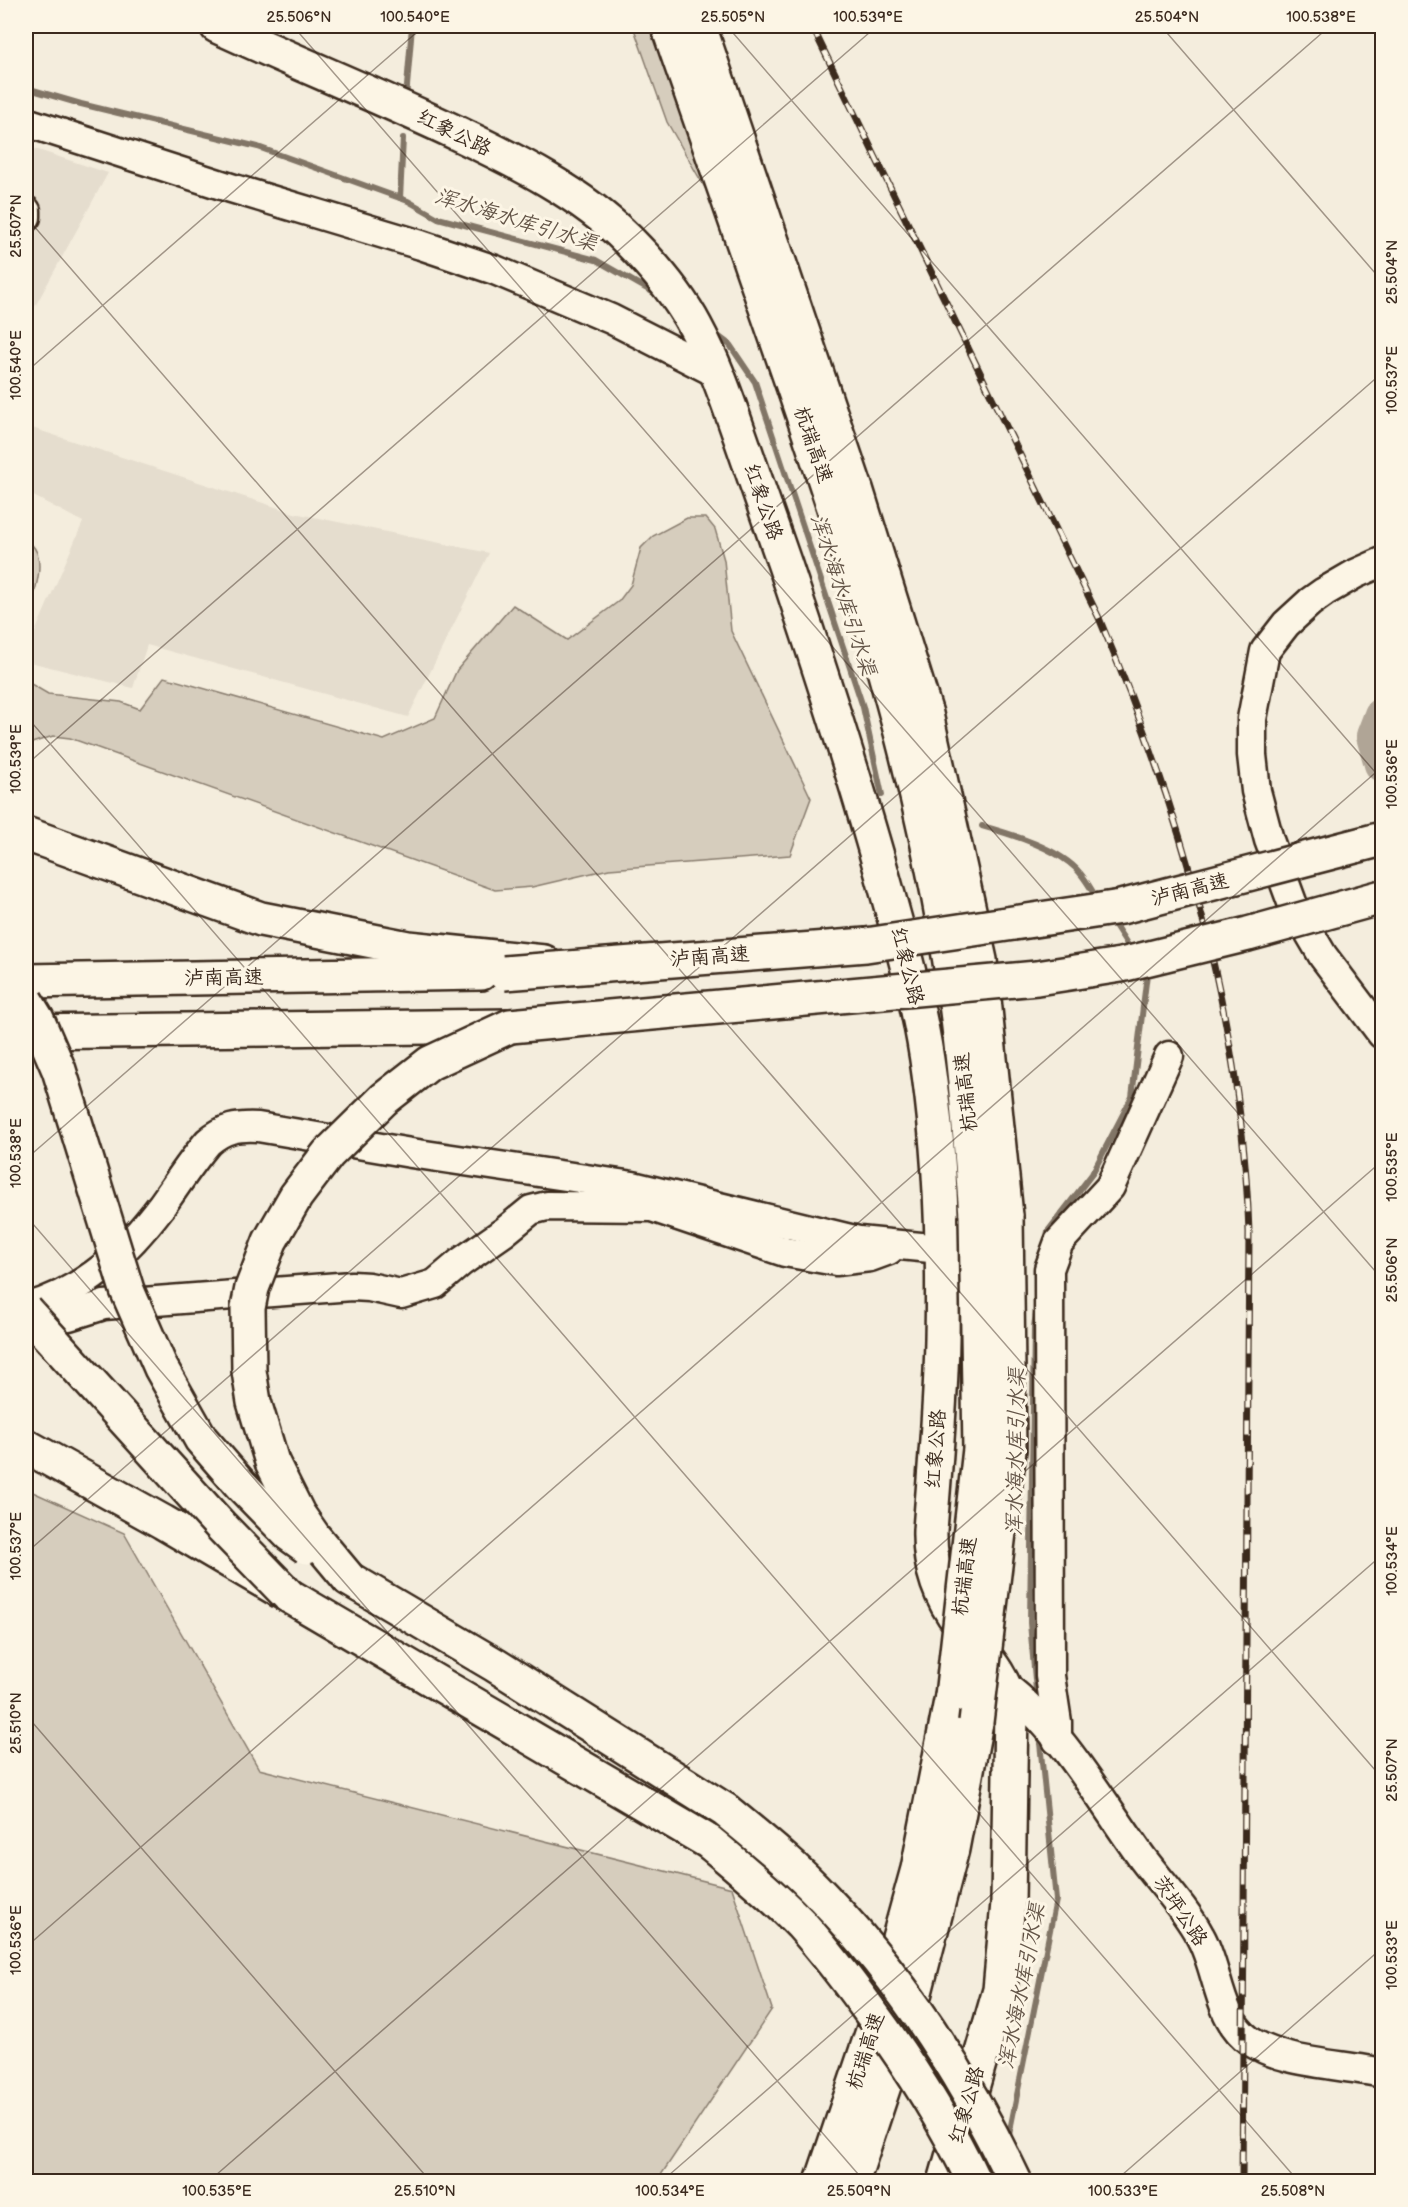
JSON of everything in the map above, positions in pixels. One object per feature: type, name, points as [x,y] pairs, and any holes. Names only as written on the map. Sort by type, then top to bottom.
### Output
[{"type":"main road","name":"红象公路","points":[[217,26],[429,120],[533,172],[567,192],[597,214],[649,262],[674,292],[698,332],[717,373],[827,690],[906,961],[929,1075],[936,1142],[942,1339],[930,1530],[931,1559],[936,1581],[945,1603],[995,1668],[1005,1685],[1011,1707],[1005,1956],[1000,1990],[945,2181]]},
{"type":"main road","name":"杭瑞高速","points":[[668,26],[821,468],[858,580],[897,719],[918,802],[946,938],[969,1117],[991,1216],[980,1449],[952,1696],[918,1869],[875,2025],[851,2168]]},
{"type":"main road","name":"杭瑞高速","points":[[699,26],[856,489],[926,714],[980,960],[991,1216],[1009,1450],[976,1722],[952,1849],[915,1992],[851,2168],[822,2181]]},
{"type":"main road","points":[[26,834],[261,919],[408,948],[582,967]]},
{"type":"main road","name":"泸南高速","points":[[26,981],[504,973],[866,945],[1121,907],[1383,839]]},
{"type":"main road","points":[[26,1032],[510,1026],[1048,976],[1121,965],[1248,934],[1383,897]]},
{"type":"main road","points":[[26,1001],[37,1019],[59,1070],[128,1290],[160,1368],[201,1439],[241,1485],[290,1534],[349,1579],[495,1665],[725,1810],[823,1897],[886,1971],[936,2041],[970,2096],[1015,2181]]},
{"type":"main road","points":[[349,1579],[298,1514],[272,1462],[261,1432],[254,1402],[248,1350],[248,1308],[252,1288],[270,1241],[296,1196],[328,1154],[356,1125],[384,1099],[430,1064],[510,1026]]},
{"type":"main road","points":[[26,1309],[220,1525],[290,1596]]},
{"type":"main road","points":[[26,1446],[163,1522],[709,1842],[790,1913],[849,1984],[905,2061],[939,2115],[974,2181]]},
{"type":"main road","points":[[808,2181],[851,2168]]},
{"type":"street","points":[[26,123],[495,270],[611,319],[717,373]]},
{"type":"street","points":[[26,211],[26,217]]},
{"type":"street","points":[[1383,562],[1355,574],[1310,602],[1286,624],[1265,651],[1252,719],[1252,737],[1256,791],[1269,840],[1293,904],[1323,956],[1383,1034]]},
{"type":"street","points":[[1055,1737],[1057,1722],[1050,1676],[1049,1269],[1059,1242],[1110,1187],[1169,1056]]},
{"type":"street","points":[[26,1309],[70,1291],[103,1269],[141,1230],[208,1142],[223,1131],[240,1126],[633,1186],[859,1241],[941,1249]]},
{"type":"street","points":[[26,1323],[69,1316],[104,1305],[352,1286],[401,1294],[435,1284],[531,1210],[547,1206],[652,1207],[785,1252],[836,1261],[870,1257],[902,1245]]},
{"type":"street","name":"茨坪公路","points":[[1005,1685],[1029,1706],[1102,1797],[1142,1857],[1195,1928],[1209,1954],[1227,2012],[1242,2034],[1256,2045],[1275,2052],[1314,2062],[1383,2073]]},
{"type":"shaded area","points":[[633,26],[657,26],[712,200],[667,122]]},
{"type":"shaded area","points":[[26,146],[108,173],[26,323]]},
{"type":"shaded area","points":[[26,426],[294,513],[489,553],[408,717],[147,645],[133,688],[26,661],[26,653],[83,522],[26,492]]},
{"type":"shaded area","points":[[687,518],[706,518],[715,529],[724,560],[731,631],[811,798],[790,855],[609,869],[532,887],[495,890],[70,738],[53,736],[26,745],[26,681],[48,694],[121,702],[140,709],[164,677],[384,740],[435,718],[457,670],[513,605],[567,640],[619,601],[631,585],[641,548],[653,536]]},
{"type":"shaded area","points":[[26,541],[34,547],[39,566],[38,578],[26,620]]},
{"type":"shaded area","points":[[26,1489],[124,1533],[259,1769],[732,1888],[772,2009],[657,2181],[26,2181]]},
{"type":"waterway","points":[[406,98],[412,26]]},
{"type":"waterway","name":"浑水海水库引水渠","points":[[26,88],[81,104],[258,147],[408,201],[438,218],[596,260],[661,297]]},
{"type":"waterway","points":[[400,198],[403,138]]},
{"type":"waterway","name":"浑水海水库引水渠","points":[[714,333],[730,345],[755,382],[863,707],[882,795]]},
{"type":"waterway","points":[[1382,715],[1374,736],[1382,764]]},
{"type":"waterway","name":"浑水海水库引水渠","points":[[982,826],[1035,843],[1072,864],[1098,900]]},
{"type":"waterway","name":"浑水海水库引水渠","points":[[1111,919],[1133,953]]},
{"type":"waterway","name":"浑水海水库引水渠","points":[[1046,1241],[1048,1231],[1092,1174],[1132,1097],[1147,974],[1144,969]]},
{"type":"waterway","name":"浑水海水库引水渠","points":[[1036,1313],[1030,1623],[1037,1702]]},
{"type":"waterway","name":"浑水海水库引水渠","points":[[1008,2140],[1056,1900],[1039,1733]]},
{"type":"railway","points":[[812,26],[1099,618],[1129,692],[1181,842],[1220,996],[1234,1074],[1244,1152],[1249,1232],[1242,2182]]}]
